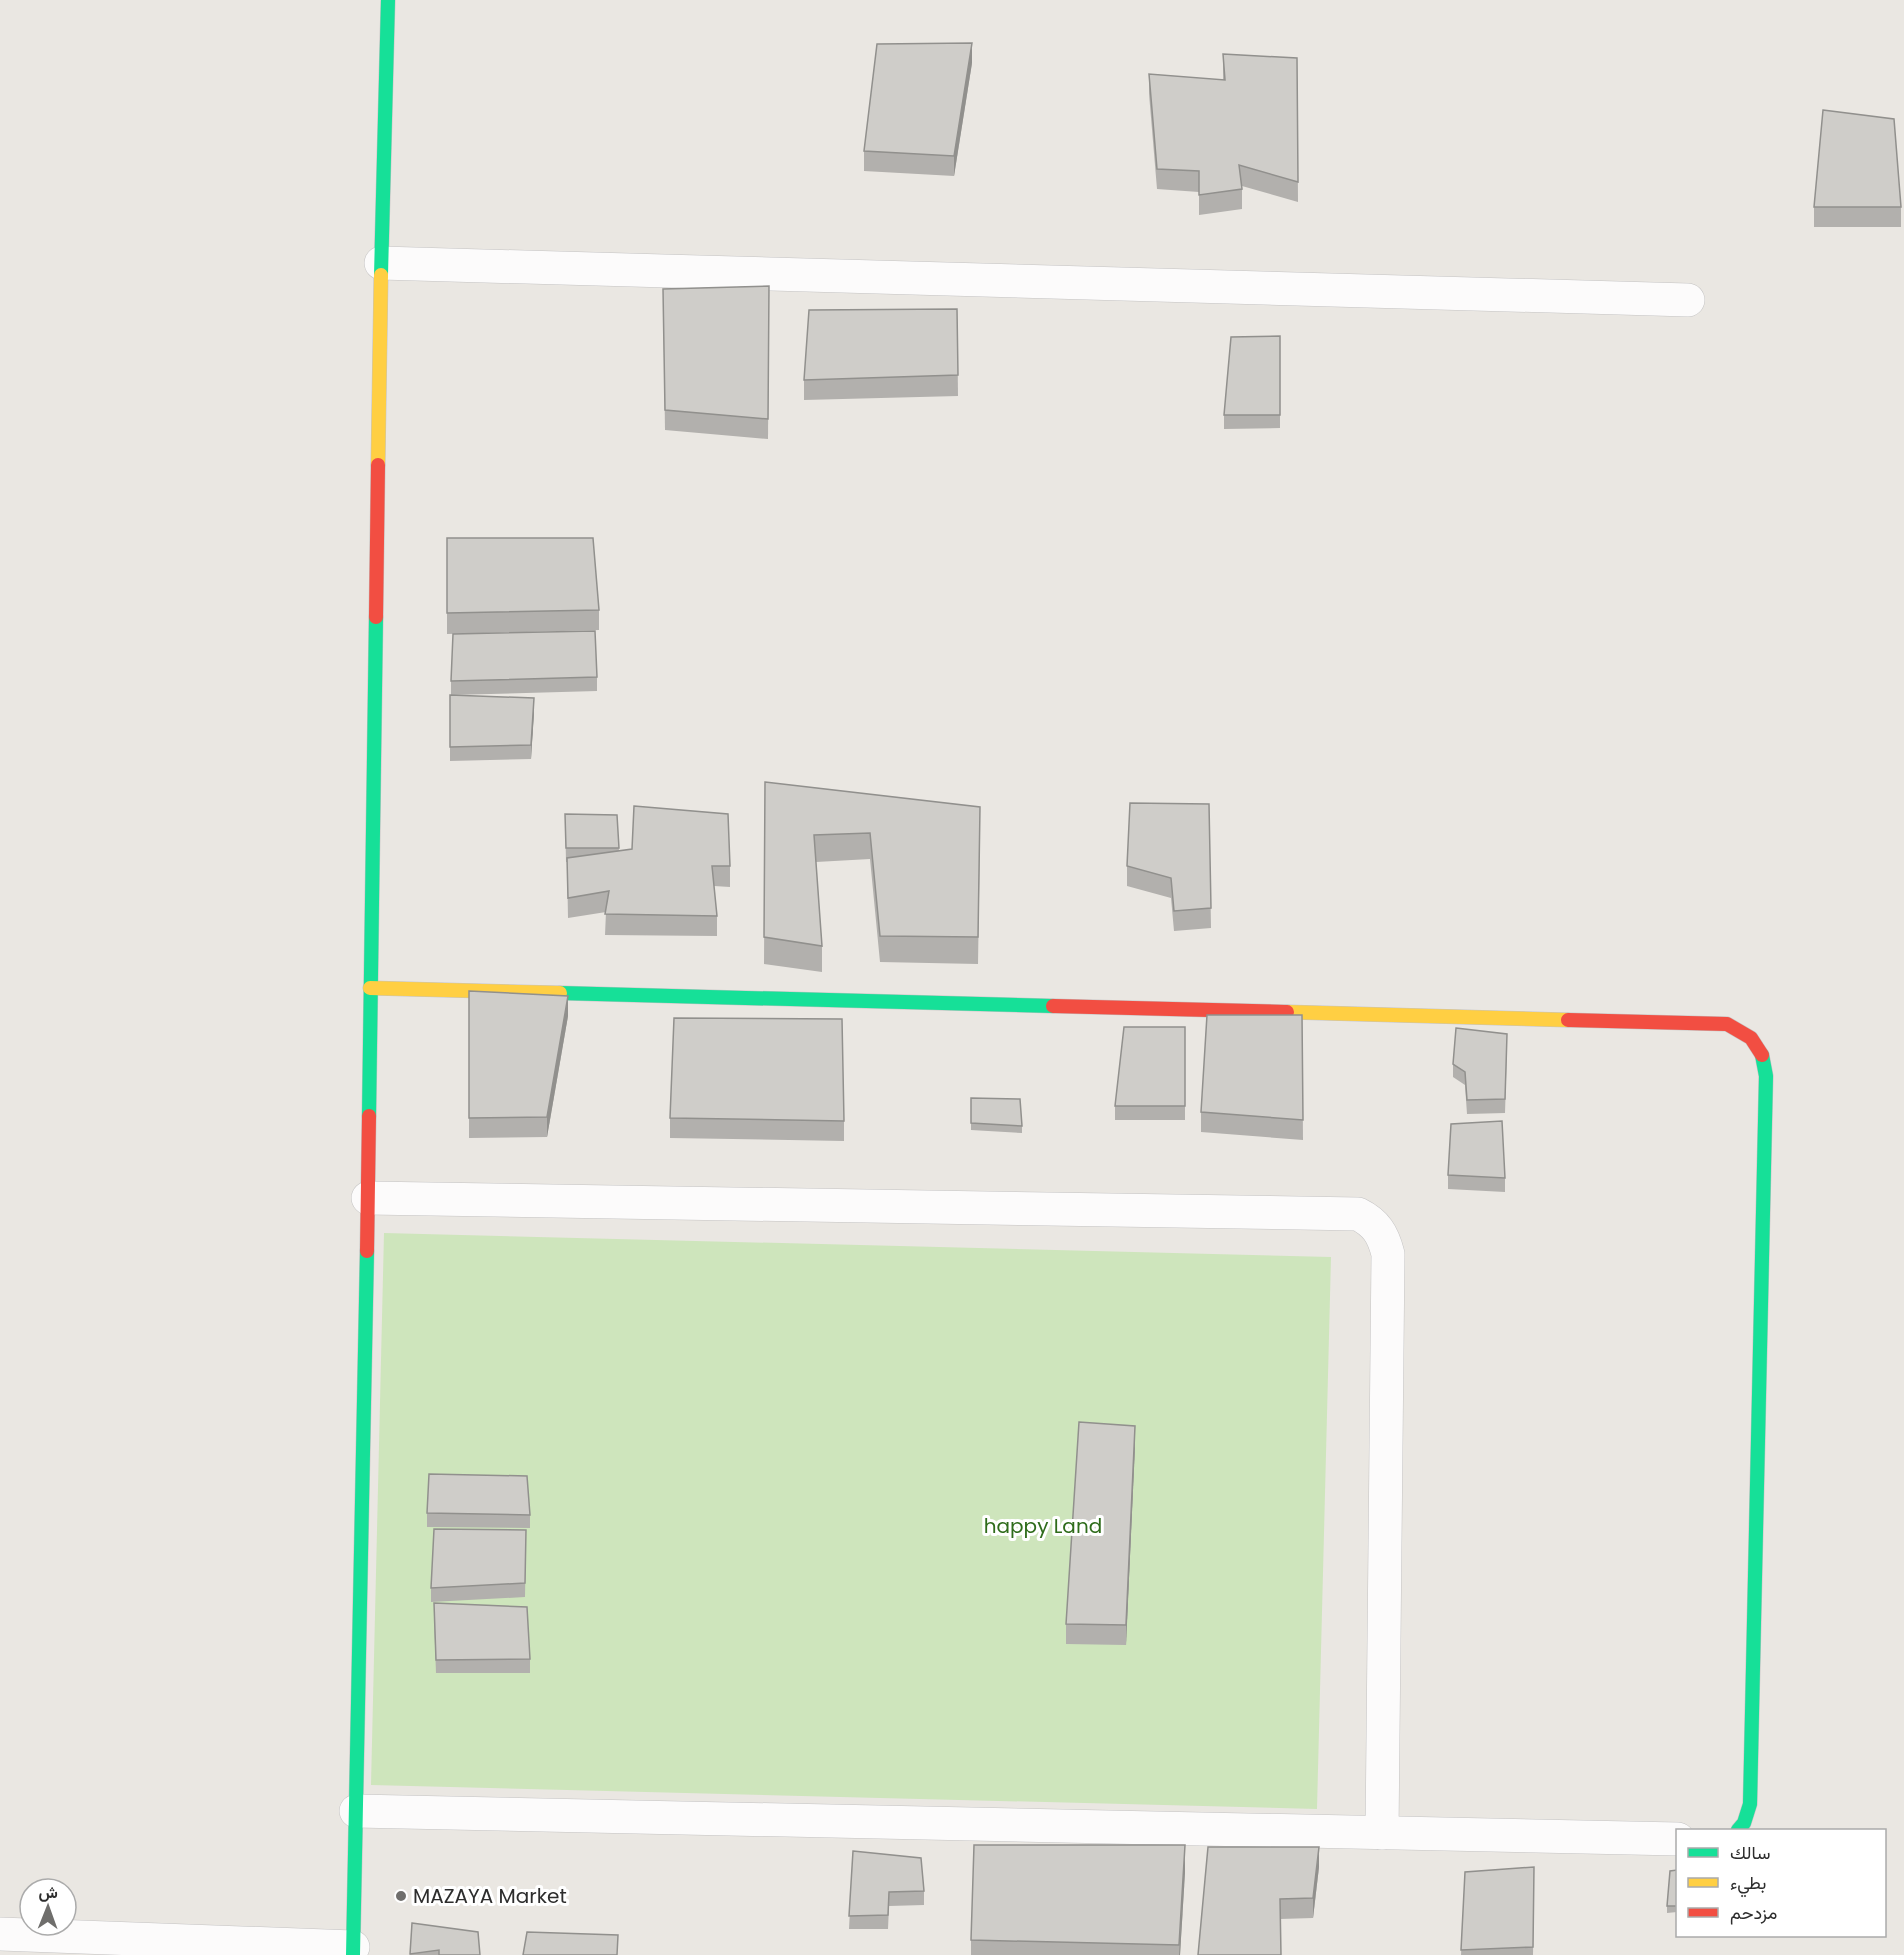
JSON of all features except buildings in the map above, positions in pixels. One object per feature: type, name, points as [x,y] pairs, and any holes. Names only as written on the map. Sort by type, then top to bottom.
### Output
[{"type":"street","points":[[0,1934],[353,1951],[368,1198],[381,263],[388,0]]},
{"type":"street","points":[[381,263],[1688,300]]},
{"type":"street","points":[[370,988],[1727,1024],[1744,1030],[1757,1041],[1763,1053],[1766,1076],[1750,1804],[1744,1823],[1739,1829]]},
{"type":"street","points":[[368,1198],[1358,1214],[1370,1220],[1379,1229],[1388,1254],[1382,1833]]},
{"type":"street","points":[[356,1811],[1676,1839]]},
{"type":"green space","name":"happy Land","points":[[384,1233],[1331,1257],[1317,1809],[371,1785]]},
{"type":"traffic: fast","points":[[381,275],[388,0]]},
{"type":"traffic: fast","points":[[369,1116],[376,617]]},
{"type":"traffic: fast","points":[[560,993],[1053,1006]]},
{"type":"traffic: fast","points":[[1739,1829],[1744,1823],[1750,1804],[1766,1076],[1762,1055]]},
{"type":"traffic: fast","points":[[353,1955],[367,1251]]},
{"type":"traffic: slow","points":[[378,465],[381,275]]},
{"type":"traffic: slow","points":[[370,988],[560,993]]},
{"type":"traffic: slow","points":[[1287,1012],[1568,1020]]},
{"type":"traffic: jam","points":[[376,617],[378,465]]},
{"type":"traffic: jam","points":[[1053,1006],[1287,1012]]},
{"type":"traffic: jam","points":[[1568,1020],[1727,1024],[1751,1038],[1762,1055]]},
{"type":"traffic: jam","points":[[367,1251],[369,1116]]},
{"type":"place","name":"MAZAYA Market","points":[[401,1896]]}]
